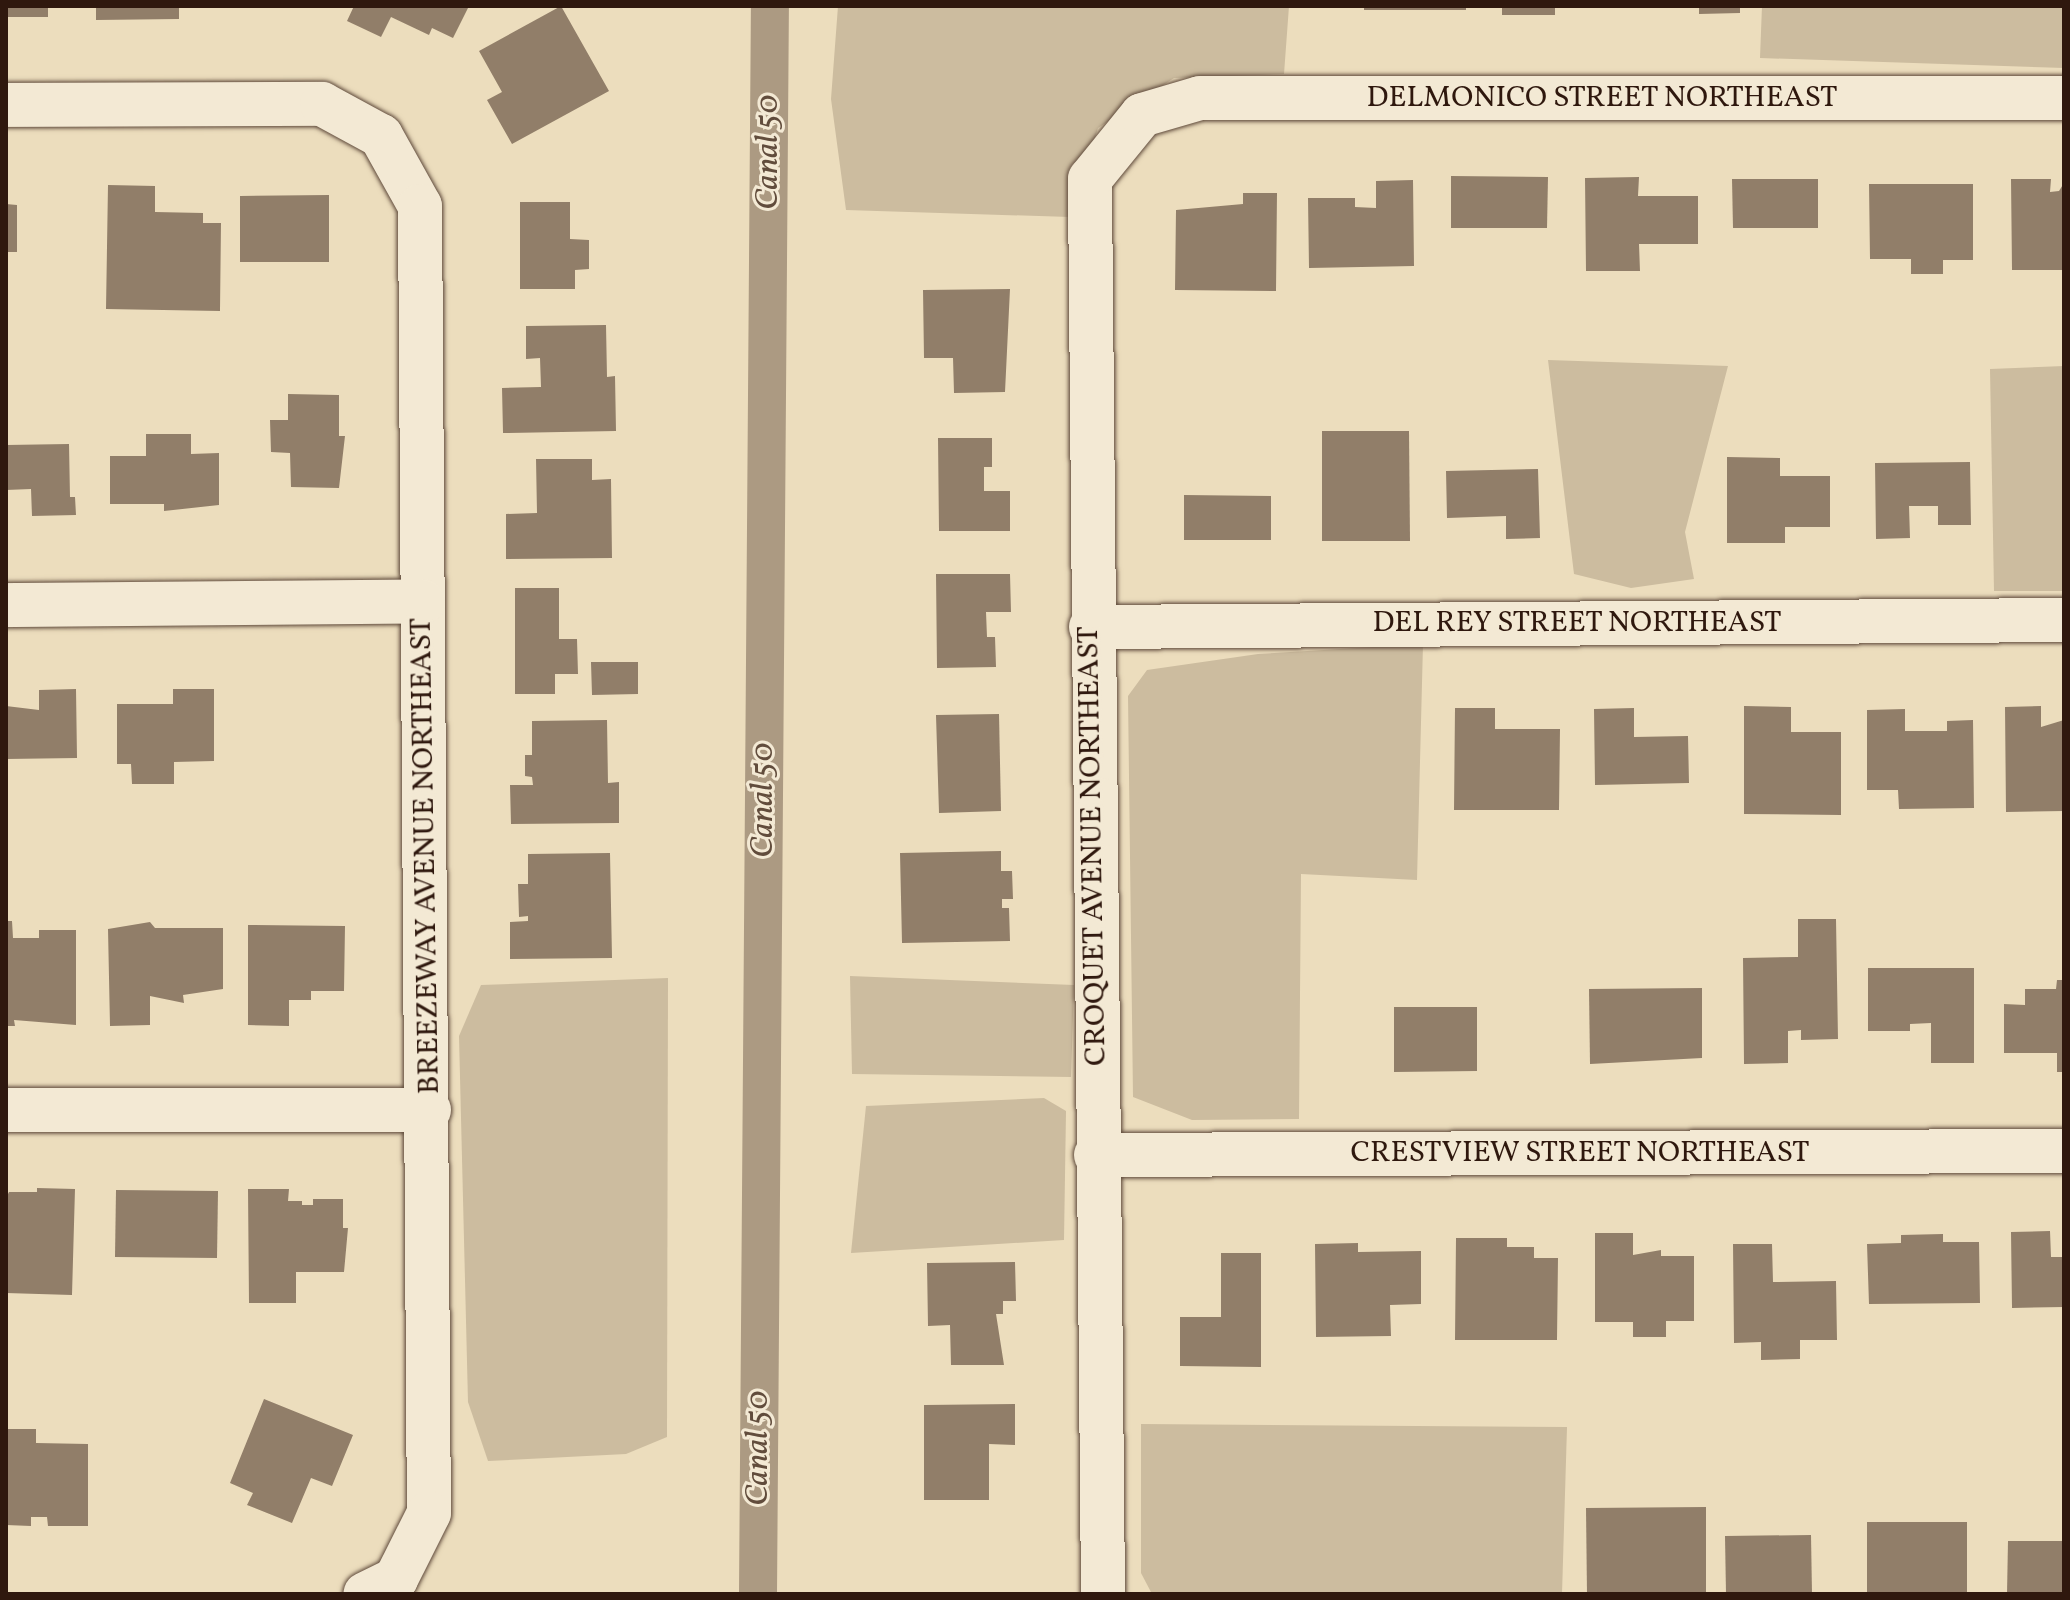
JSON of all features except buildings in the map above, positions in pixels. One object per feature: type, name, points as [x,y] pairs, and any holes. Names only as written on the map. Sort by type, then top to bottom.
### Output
[{"type":"street","name":"DELMONICO STREET NORTHEAST","points":[[1142,115],[1200,98],[2064,98]]},
{"type":"street","name":"BREEZEWAY AVENUE NORTHEAST","points":[[6,105],[322,104],[381,136],[420,206],[429,1110],[429,1513],[380,1586]]},
{"type":"street","name":"CROQUET AVENUE NORTHEAST","points":[[1103,1594],[1091,627],[1090,179],[1142,115]]},
{"type":"street","points":[[6,605],[423,601]]},
{"type":"street","name":"DEL REY STREET NORTHEAST","points":[[1091,627],[2064,620]]},
{"type":"street","points":[[6,1110],[429,1110]]},
{"type":"street","name":"CRESTVIEW STREET NORTHEAST","points":[[1096,1155],[2064,1151]]},
{"type":"shaded area","points":[[838,6],[1289,6],[1284,74],[1174,78],[1098,128],[1070,217],[846,210],[831,99]]},
{"type":"shaded area","points":[[1762,6],[2064,6],[2064,68],[1760,58]]},
{"type":"shaded area","points":[[1548,360],[1728,366],[1685,532],[1694,579],[1631,588],[1574,574]]},
{"type":"shaded area","points":[[2064,366],[2064,591],[1994,591],[1990,369]]},
{"type":"shaded area","points":[[1423,644],[1417,880],[1301,874],[1299,1119],[1192,1120],[1133,1097],[1128,696],[1147,670],[1258,654]]},
{"type":"shaded area","points":[[850,976],[1074,985],[1071,1077],[852,1074]]},
{"type":"shaded area","points":[[668,978],[667,1437],[626,1454],[488,1461],[468,1402],[459,1036],[481,985]]},
{"type":"shaded area","points":[[1044,1098],[1066,1111],[1064,1240],[851,1253],[866,1106]]},
{"type":"shaded area","points":[[1141,1424],[1567,1427],[1562,1594],[1152,1594],[1141,1573]]},
{"type":"waterway","name":"Canal 50","points":[[758,1594],[770,6]]}]
